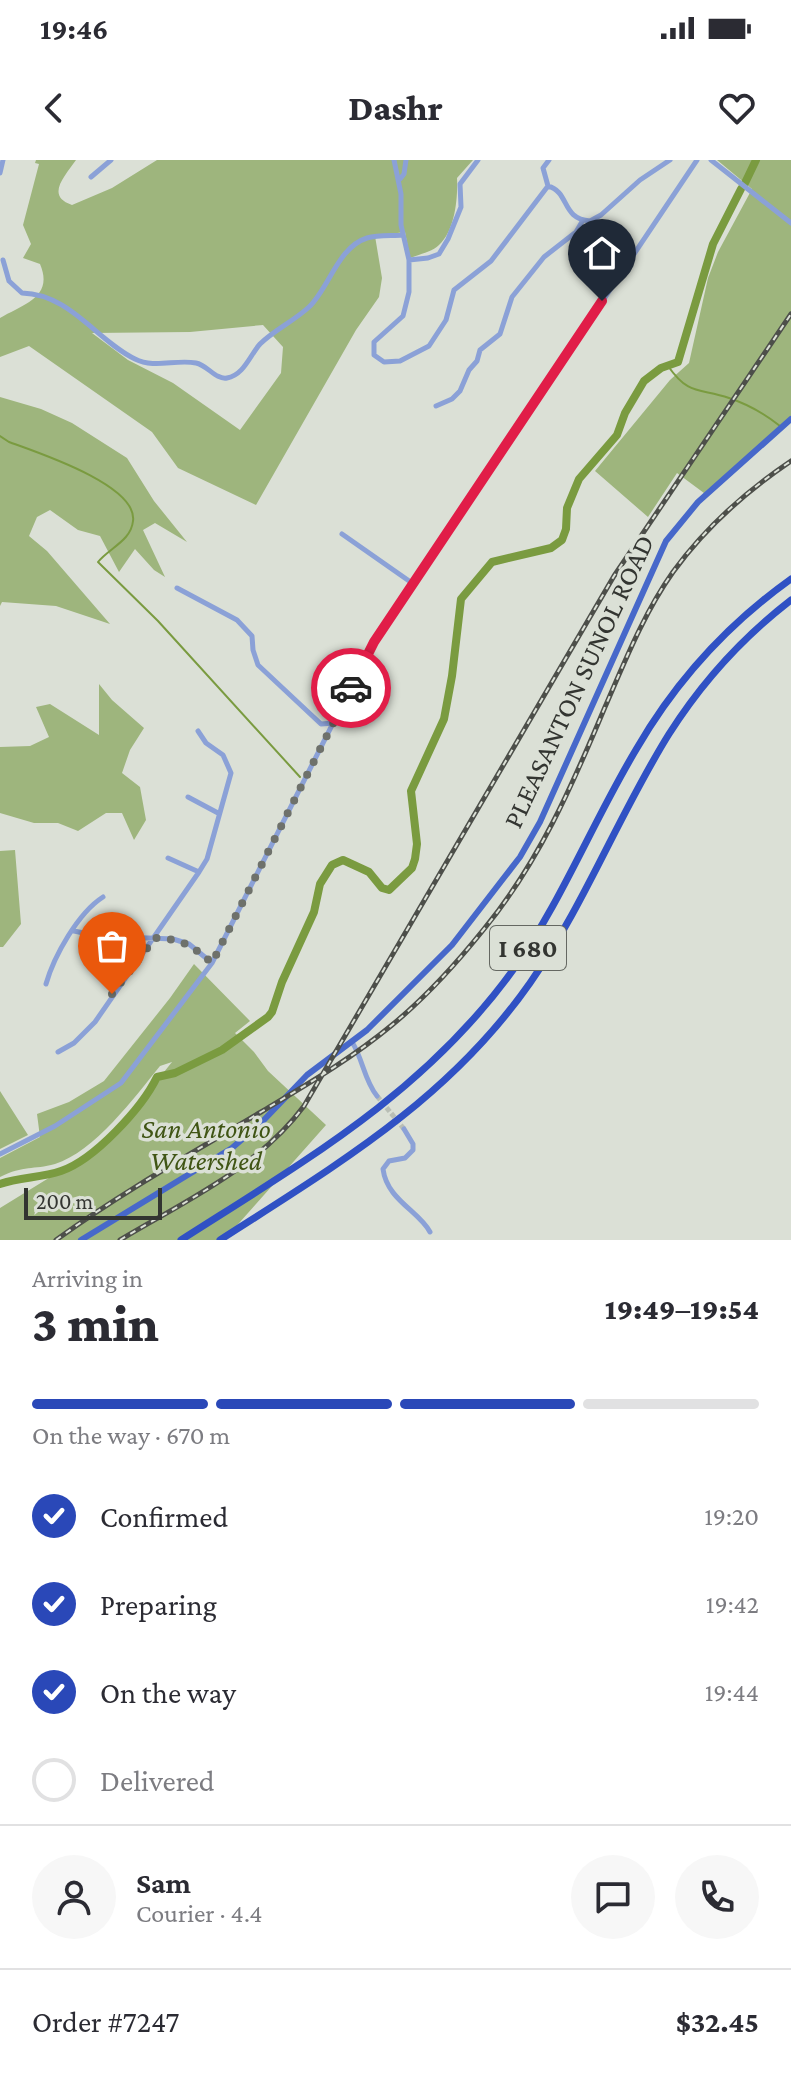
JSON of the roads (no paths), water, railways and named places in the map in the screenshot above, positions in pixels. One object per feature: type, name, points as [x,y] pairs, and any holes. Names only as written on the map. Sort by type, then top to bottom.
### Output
[{"type":"highway","name":"I 680","points":[[181,1240],[368,1117],[420,1075],[469,1025],[513,970],[549,915],[636,750],[671,695],[732,627],[791,579]]},
{"type":"highway","name":"I 680","points":[[220,1240],[382,1134],[435,1090],[485,1039],[530,983],[567,926],[654,760],[686,709],[724,662],[791,600]]},
{"type":"main road","name":"PLEASANTON SUNOL ROAD","points":[[81,1240],[232,1148],[253,1131],[307,1075],[352,1042],[452,945],[520,857],[547,809],[598,688],[666,541],[698,502],[791,419]]},
{"type":"street","points":[[0,173],[3,160]]},
{"type":"street","points":[[91,177],[111,160]]},
{"type":"street","points":[[394,160],[399,180],[399,213],[409,260],[405,310],[399,321],[377,339],[373,347],[376,358],[384,362],[400,361],[429,346],[446,320],[454,290],[491,261],[548,186]]},
{"type":"street","points":[[399,180],[404,174],[406,160]]},
{"type":"street","points":[[409,260],[439,254],[461,207],[460,184],[478,160]]},
{"type":"street","points":[[548,186],[543,168],[549,160]]},
{"type":"street","points":[[548,186],[555,188],[571,214],[590,221],[670,160]]},
{"type":"street","points":[[0,1154],[55,1126],[121,1083],[212,963],[374,642],[697,160]]},
{"type":"street","points":[[711,160],[791,223]]},
{"type":"street","points":[[436,406],[452,399],[460,391],[480,350],[500,334],[512,297],[544,257],[576,232],[583,220]]},
{"type":"street","points":[[2,258],[9,281],[22,293],[37,293],[61,304],[135,359],[154,365],[196,363],[221,378],[229,378],[237,374],[263,342],[309,307],[357,243],[368,238],[403,235]]},
{"type":"street","points":[[342,534],[412,583]]},
{"type":"street","points":[[177,588],[237,620],[252,636],[258,665],[321,724],[335,723]]},
{"type":"street","points":[[58,1052],[74,1043],[95,1022],[207,859],[231,773],[223,755],[206,743],[198,731]]},
{"type":"street","points":[[188,797],[218,813]]},
{"type":"street","points":[[168,858],[199,872]]},
{"type":"street","points":[[46,984],[57,955],[103,897]]},
{"type":"street","points":[[74,931],[98,936],[173,939],[189,944],[212,963]]},
{"type":"street","points":[[352,1042],[369,1086],[377,1096]]},
{"type":"street","points":[[404,1129],[413,1150],[405,1158],[389,1161],[383,1169],[384,1176],[405,1208],[430,1232]]},
{"type":"waterway","points":[[745,183],[756,160]]},
{"type":"waterway","points":[[0,1184],[61,1171],[74,1165],[116,1132],[157,1077],[175,1073],[222,1050],[268,1017],[314,912],[320,884],[332,865],[343,860],[369,872],[382,888],[389,890],[412,868],[417,844],[411,791],[444,719],[461,599],[492,562],[551,548],[562,540],[567,508],[579,479],[617,435],[625,413],[644,381],[661,368],[678,362],[713,244],[741,189]]},
{"type":"waterway","points":[[668,366],[689,387],[742,403],[780,426]]},
{"type":"waterway","points":[[0,436],[83,472],[120,495],[130,508],[131,528],[124,539],[98,562],[158,621],[300,777]]},
{"type":"tunnel","points":[[377,1096],[404,1129]]},
{"type":"railway","points":[[120,1240],[243,1165],[286,1128],[304,1106],[614,576],[791,314]]},
{"type":"railway","points":[[56,1240],[131,1190],[344,1060],[392,1025],[440,980],[504,903],[538,850],[567,794],[636,638],[673,572],[698,540],[727,512],[791,461]]},
{"type":"park label","name":"San Antonio Watershed","points":[[206,1144]]}]
